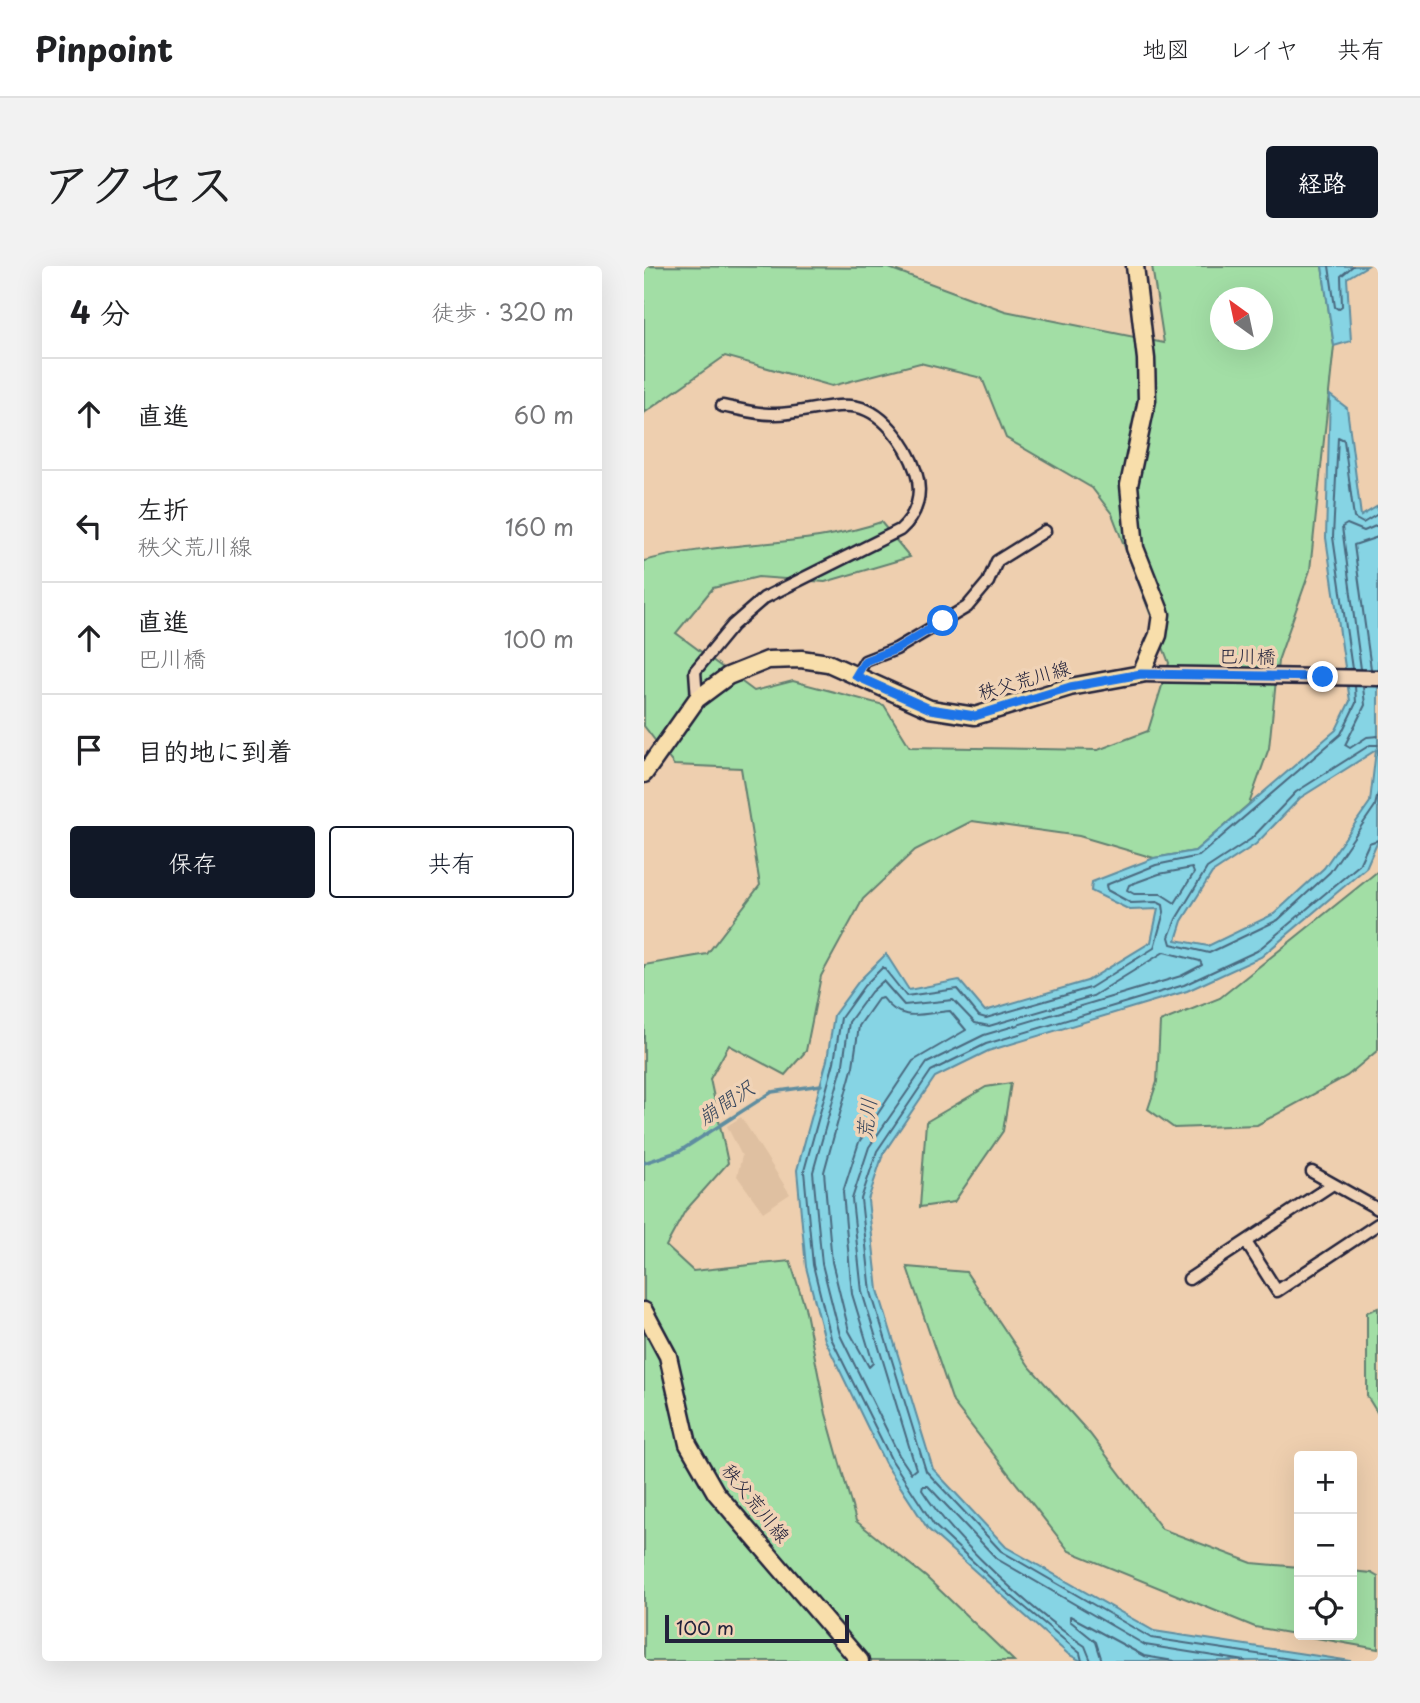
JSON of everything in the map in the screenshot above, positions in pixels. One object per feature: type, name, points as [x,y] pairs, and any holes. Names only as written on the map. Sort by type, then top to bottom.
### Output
[{"type":"main road","points":[[1135,266],[1146,359],[1147,400],[1129,485],[1135,548],[1161,614],[1158,635],[1141,674]]},
{"type":"main road","name":"秩父荒川線","points":[[644,774],[697,699],[728,676],[768,660],[801,659],[828,663],[930,709],[975,716],[1070,687],[1141,674]]},
{"type":"main road","name":"巴川橋","points":[[1141,674],[1378,678]]},
{"type":"main road","name":"秩父荒川線","points":[[644,1311],[668,1356],[688,1444],[716,1493],[860,1661]]},
{"type":"street","points":[[697,699],[695,671],[733,625],[764,598],[900,530],[911,520],[918,503],[920,483],[911,458],[894,432],[875,415],[852,406],[774,415],[722,407]]},
{"type":"street","points":[[856,676],[865,661],[896,649],[967,607],[988,582],[997,561],[1045,531]]},
{"type":"street","points":[[1312,1172],[1378,1209]]},
{"type":"street","points":[[1189,1279],[1333,1184]]},
{"type":"street","points":[[1246,1242],[1277,1292],[1378,1224]]},
{"type":"shaded area","points":[[741,1117],[790,1194],[763,1212],[737,1176],[742,1156],[727,1126]]},
{"type":"green space","points":[[644,266],[889,268],[1005,311],[1164,343],[1152,266],[1322,266],[1334,346],[1310,570],[1278,661],[1269,748],[1249,804],[1195,851],[1154,858],[1079,836],[972,821],[915,850],[863,899],[821,976],[806,1051],[785,1075],[729,1045],[710,1079],[728,1163],[685,1211],[666,1246],[693,1271],[790,1261],[805,1307],[826,1414],[856,1521],[926,1577],[1014,1661],[644,1661],[644,965],[707,954],[760,885],[741,768],[674,765],[644,726],[644,561],[674,554],[824,536],[881,522],[910,557],[825,582],[758,577],[713,588],[676,633],[754,691],[793,681],[884,705],[910,747],[1098,750],[1148,731],[1169,663],[1112,514],[1092,488],[1006,438],[982,378],[920,363],[832,386],[725,356],[644,413]]},
{"type":"green space","points":[[1378,871],[1378,1050],[1347,1076],[1257,1125],[1174,1128],[1148,1109],[1157,1082],[1160,1022],[1220,998]]},
{"type":"green space","points":[[1011,1083],[1003,1131],[954,1202],[920,1207],[926,1122],[986,1087]]},
{"type":"green space","points":[[907,1267],[966,1272],[1029,1366],[1090,1434],[1162,1529],[1252,1563],[1294,1567],[1294,1634],[1255,1627],[1069,1551],[953,1402]]},
{"type":"green space","points":[[1378,1308],[1378,1414],[1367,1396],[1367,1312]]},
{"type":"green space","points":[[1357,1572],[1371,1573],[1378,1577],[1378,1649],[1328,1640],[1357,1640]]},
{"type":"water","points":[[1322,266],[1367,266],[1347,278],[1351,341],[1334,346]]},
{"type":"water","name":"荒川","points":[[1330,395],[1347,408],[1361,516],[1378,506],[1378,840],[1366,868],[1261,957],[1187,991],[988,1051],[935,1077],[883,1154],[868,1200],[878,1290],[933,1469],[1006,1547],[1154,1631],[1351,1661],[1081,1661],[1068,1654],[928,1529],[885,1463],[825,1340],[806,1267],[797,1170],[827,1060],[834,1015],[859,981],[886,954],[909,990],[959,980],[985,1011],[1087,981],[1151,942],[1158,909],[1130,910],[1091,891],[1092,882],[1154,858],[1195,851],[1336,730],[1350,701],[1326,538]],"holes":[[[1376,750],[1370,802],[1324,868],[1274,914],[1208,946],[1176,940],[1182,921],[1212,873],[1256,844],[1300,798]]]},
{"type":"waterway","name":"崩間沢","points":[[644,1163],[680,1151],[772,1092],[821,1085]]},
{"type":"route","points":[[943,621],[896,649],[865,661],[856,676],[930,709],[948,714],[975,716],[1070,687],[1141,674],[1323,677]]}]
